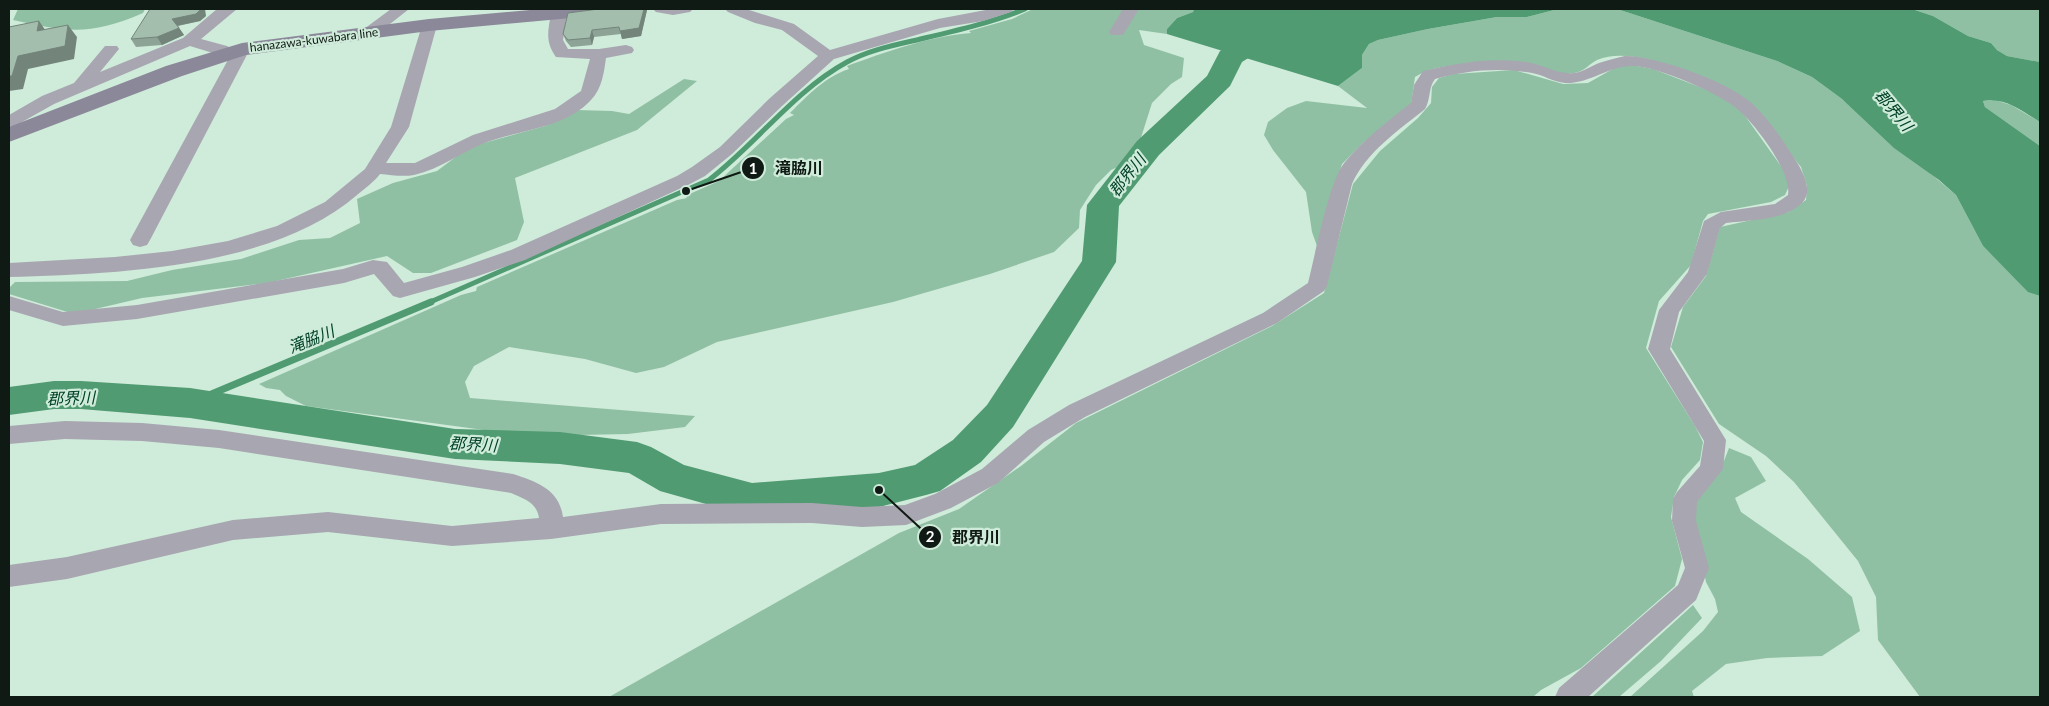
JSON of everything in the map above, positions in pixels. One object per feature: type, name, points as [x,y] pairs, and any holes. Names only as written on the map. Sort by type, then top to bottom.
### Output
[{"type":"main road","name":"hanazawa-kuwabara line","points":[[9,135],[174,71],[235,51],[277,42],[370,32],[435,17],[559,13],[604,9]]},
{"type":"street","points":[[9,122],[48,100],[189,41],[221,13],[229,9]]},
{"type":"street","points":[[370,32],[401,9]]},
{"type":"street","points":[[661,9],[686,9]]},
{"type":"street","points":[[733,9],[761,20],[788,27],[828,56]]},
{"type":"street","points":[[9,303],[63,319],[137,312],[192,303],[344,276],[372,267],[380,267],[400,291],[468,272],[518,255],[686,180],[714,161],[828,56],[922,28],[983,16],[1006,9]]},
{"type":"street","points":[[1117,32],[1131,9]]},
{"type":"street","points":[[559,13],[555,40],[562,54],[599,54],[626,50]]},
{"type":"street","points":[[9,270],[177,258],[214,253],[248,244],[305,221],[332,206],[353,190],[375,168],[394,142],[435,17]]},
{"type":"street","points":[[140,240],[235,51],[189,41]]},
{"type":"street","points":[[80,87],[83,80],[111,49]]},
{"type":"street","points":[[375,168],[402,170],[422,166],[480,138],[532,123],[566,110],[587,95],[592,85],[599,54]]},
{"type":"street","points":[[9,576],[67,568],[233,530],[328,522],[452,536],[551,529],[661,514],[812,513],[862,517],[906,515],[943,501],[990,476],[1036,436],[1077,411],[1270,318],[1317,286],[1343,184],[1351,166],[1386,133],[1420,105],[1422,85],[1429,75],[1446,70],[1510,66],[1540,69],[1561,78],[1577,78],[1590,74],[1604,65],[1618,60],[1637,61],[1656,66],[1728,94],[1743,104],[1778,147],[1792,168],[1799,186],[1796,198],[1780,209],[1721,218],[1711,225],[1697,274],[1669,310],[1659,349],[1715,440],[1711,469],[1685,499],[1684,521],[1697,568],[1687,592],[1569,697]]},
{"type":"street","points":[[9,434],[75,431],[142,432],[219,438],[513,484],[541,495],[550,506],[552,515],[551,529]]},
{"type":"shaded area","points":[[18,9],[145,9],[143,13],[124,20],[78,30],[13,20]]},
{"type":"shaded area","points":[[1033,9],[1194,9],[1193,12],[1177,18],[1167,29],[1167,34],[1139,30],[1144,45],[1184,58],[1182,77],[1171,84],[1152,103],[1138,147],[1124,164],[1111,170],[1096,185],[1080,210],[1079,228],[1054,252],[990,274],[893,302],[717,342],[664,367],[636,373],[585,359],[509,347],[474,366],[465,382],[470,398],[695,416],[685,427],[628,434],[528,436],[306,406],[286,396],[280,390],[266,388],[259,384],[461,295],[476,291],[477,287],[677,200],[687,198],[685,196],[719,181],[786,119],[794,115],[790,113],[810,93],[840,72],[849,69],[847,66],[892,50],[939,37],[971,33],[969,31],[1012,19]]},
{"type":"shaded area","points":[[1558,9],[1617,9],[1777,61],[1812,77],[1842,99],[1956,195],[1983,246],[2028,291],[2040,296],[2040,697],[1920,697],[1878,640],[1876,597],[1858,561],[1794,482],[1766,456],[1719,424],[1671,347],[1683,307],[1706,276],[1720,227],[1788,212],[1806,200],[1807,186],[1801,167],[1749,103],[1651,60],[1630,56],[1603,58],[1574,73],[1549,71],[1509,62],[1439,67],[1415,77],[1411,105],[1363,143],[1342,164],[1317,246],[1312,232],[1306,192],[1273,150],[1264,135],[1268,122],[1287,108],[1306,101],[1367,108],[1338,86],[1362,68],[1362,55],[1369,44],[1378,40],[1497,17],[1527,17]]},
{"type":"shaded area","points":[[1912,9],[2040,9],[2040,62],[2007,56],[1997,50],[1991,43],[1968,36],[1933,16]]},
{"type":"shaded area","points":[[1618,66],[1637,66],[1653,69],[1718,94],[1738,106],[1786,173],[1790,184],[1785,195],[1771,202],[1708,214],[1703,221],[1691,265],[1659,301],[1646,348],[1703,442],[1700,460],[1682,480],[1674,497],[1671,517],[1682,559],[1675,586],[1581,668],[1541,690],[1533,697],[609,697],[899,533],[959,509],[1021,466],[1076,423],[1272,326],[1324,293],[1353,184],[1380,151],[1418,118],[1431,103],[1432,87],[1439,78],[1454,74],[1514,70],[1563,84],[1588,83]]},
{"type":"shaded area","points":[[684,79],[697,81],[637,130],[515,178],[524,222],[517,240],[431,273],[413,273],[387,256],[267,283],[142,298],[74,314],[9,294],[9,288],[15,282],[127,281],[172,270],[241,259],[299,240],[330,238],[360,223],[357,199],[393,183],[437,171],[469,147],[545,126],[576,110],[612,111],[629,114]]},
{"type":"shaded area","points":[[1995,100],[2011,105],[2040,122],[2040,146],[1985,107],[1983,101]]},
{"type":"shaded area","points":[[1729,448],[1751,457],[1766,481],[1735,498],[1741,512],[1808,559],[1852,597],[1860,631],[1822,656],[1767,658],[1726,664],[1692,691],[1694,697],[1630,697],[1703,631],[1718,612],[1715,599],[1706,582],[1691,507],[1724,461]]},
{"type":"shaded area","points":[[1693,605],[1702,618],[1661,661],[1619,697],[1592,697]]},
{"type":"water","points":[[1194,9],[1558,9],[1527,17],[1497,17],[1378,40],[1369,44],[1362,55],[1362,68],[1338,86],[1167,34],[1167,29],[1177,18],[1193,12]]},
{"type":"water","points":[[1617,9],[1912,9],[1933,16],[1968,36],[1991,43],[1997,50],[2007,56],[2040,62],[2040,122],[2020,109],[2006,103],[1991,100],[1983,101],[1985,107],[2040,146],[2040,296],[2028,292],[1983,246],[1956,195],[1939,180],[1894,148],[1842,99],[1812,77],[1777,61]]},
{"type":"building","points":[[150,9],[201,9],[196,14],[172,19],[179,28],[157,37],[131,39]]},
{"type":"building","points":[[599,9],[644,9],[639,28],[620,31],[619,27],[592,30],[590,38],[568,40],[563,34],[568,13]]},
{"type":"building","points":[[39,21],[37,31],[68,25],[65,46],[18,56],[12,76],[9,76],[9,27]]},
{"type":"waterway","name":"滝脇川","points":[[428,303],[709,180],[810,87],[855,58],[887,47],[983,23],[1025,9]]},
{"type":"waterway","name":"郡界川","points":[[9,401],[54,395],[81,395],[190,403],[455,444],[560,448],[637,458],[674,479],[752,500],[879,490],[926,479],[967,451],[1000,416],[1099,262],[1103,205],[1148,148],[1220,80],[1230,57],[1301,13],[1315,9]]},
{"type":"waterway","name":"滝脇川","points":[[190,403],[431,302]]},
{"type":"place","name":"滝脇川","points":[[686,191]]},
{"type":"place","name":"郡界川","points":[[879,490]]}]
